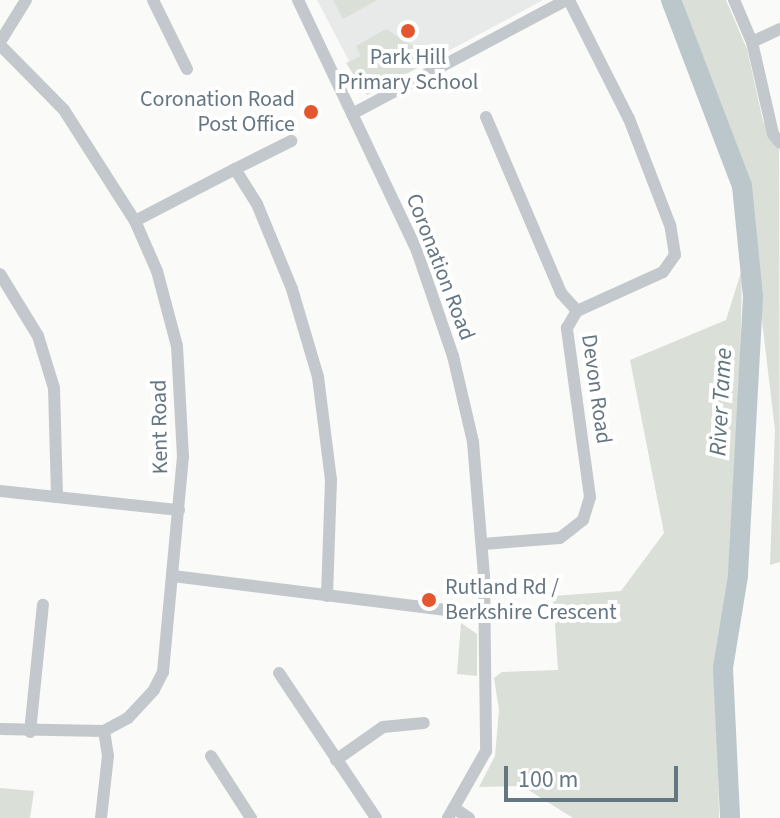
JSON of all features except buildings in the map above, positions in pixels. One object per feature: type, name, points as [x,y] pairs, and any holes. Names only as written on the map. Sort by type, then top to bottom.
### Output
[{"type":"street","points":[[0,44],[26,0]]},
{"type":"street","points":[[153,0],[187,69]]},
{"type":"street","name":"Coronation Road","points":[[298,0],[437,304],[473,442],[483,544],[486,751],[451,813]]},
{"type":"street","points":[[352,114],[567,0]]},
{"type":"street","name":"Devon Road","points":[[483,544],[560,538],[587,513],[589,486],[565,334],[577,311],[663,272],[675,245],[629,119],[567,0]]},
{"type":"street","points":[[734,0],[752,42],[773,134],[780,143]]},
{"type":"street","points":[[752,42],[780,29]]},
{"type":"street","name":"Kent Road","points":[[0,44],[64,110],[135,221],[157,271],[177,346],[183,417],[179,510],[163,672],[142,703],[104,731]]},
{"type":"street","points":[[486,117],[561,293],[577,311]]},
{"type":"street","points":[[135,221],[291,141]]},
{"type":"street","points":[[235,169],[280,257],[318,377],[331,480],[327,596]]},
{"type":"street","points":[[0,274],[31,321],[54,388],[57,497]]},
{"type":"street","points":[[0,491],[179,510]]},
{"type":"street","points":[[173,576],[485,615]]},
{"type":"street","points":[[30,732],[43,605]]},
{"type":"street","points":[[279,673],[376,818]]},
{"type":"street","points":[[336,760],[383,727],[424,723]]},
{"type":"street","points":[[0,729],[30,732],[104,731],[108,756],[101,818]]},
{"type":"street","points":[[211,756],[251,818]]},
{"type":"street","points":[[451,813],[469,818]]},
{"type":"shaded area","name":"Park Hill Primary School","points":[[317,0],[543,0],[367,95]]},
{"type":"shaded area","points":[[333,0],[377,0],[343,19]]},
{"type":"shaded area","points":[[677,0],[726,0],[747,49],[763,121],[779,149],[780,562],[770,565],[775,430],[749,211],[722,114]]},
{"type":"shaded area","points":[[386,29],[434,59],[367,95],[346,63],[361,56],[356,46]]},
{"type":"shaded area","points":[[742,269],[738,489],[717,681],[719,818],[573,818],[522,786],[479,787],[495,756],[499,710],[494,678],[502,672],[558,670],[553,596],[621,591],[664,533],[630,360],[726,320]]},
{"type":"shaded area","points":[[461,623],[477,634],[477,676],[457,674]]},
{"type":"shaded area","points":[[0,788],[34,791],[30,818],[0,818]]},
{"type":"waterway","name":"River Tame","points":[[671,0],[742,186],[753,297],[738,576],[723,668],[730,818]]},
{"type":"place","name":"Park Hill Primary School","points":[[408,31]]},
{"type":"place","name":"Coronation Road Post Office","points":[[311,112]]},
{"type":"place","name":"Rutland Rd / Berkshire Crescent","points":[[429,600]]}]
